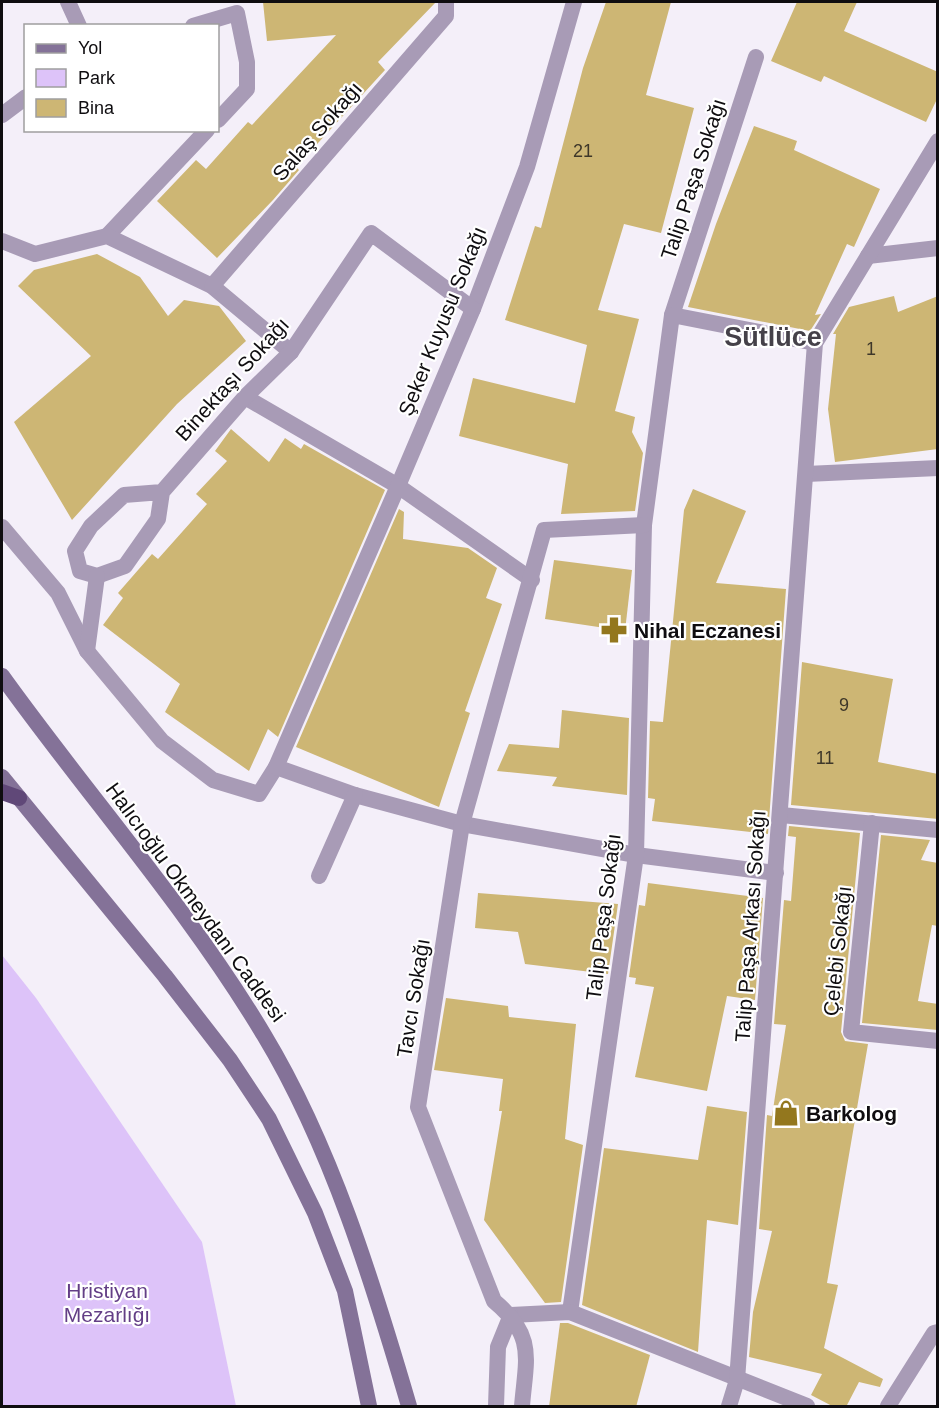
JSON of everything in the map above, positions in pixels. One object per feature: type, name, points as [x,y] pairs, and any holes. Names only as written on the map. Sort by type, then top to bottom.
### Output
[{"type":"highway","points":[[2,792],[19,798]]},
{"type":"main road","name":"Halıcıoğlu Okmeydanı Caddesi","points":[[2,676],[119,829],[209,952],[264,1035],[303,1107],[337,1191],[381,1311],[409,1407]]},
{"type":"main road","points":[[2,777],[165,976],[230,1060],[269,1119],[315,1213],[345,1291],[369,1407]]},
{"type":"street","points":[[68,2],[78,24]]},
{"type":"street","name":"Salaş Sokağı","points":[[212,286],[446,16],[446,2]]},
{"type":"street","name":"Şeker Kuyusu Sokağı","points":[[87,651],[162,741],[213,780],[259,794],[276,767],[473,309],[527,167],[574,2]]},
{"type":"street","points":[[198,24],[237,7],[247,62],[247,89],[219,119]]},
{"type":"street","name":"Talip Paşa Sokağı","points":[[570,1312],[636,855],[644,525],[672,315],[756,57]]},
{"type":"street","points":[[2,115],[24,98]]},
{"type":"street","points":[[2,241],[35,254],[106,236],[205,132]]},
{"type":"street","name":"Talip Paşa Arkası Sokağı","points":[[729,1407],[737,1380],[815,344],[937,143]]},
{"type":"street","name":"Binektaşı Sokağı","points":[[162,492],[246,397],[291,352],[371,233],[473,309]]},
{"type":"street","points":[[106,236],[212,286],[291,352]]},
{"type":"street","points":[[868,256],[938,248]]},
{"type":"street","points":[[672,315],[815,344]]},
{"type":"street","points":[[246,397],[398,486],[532,580]]},
{"type":"street","points":[[806,474],[938,468]]},
{"type":"street","points":[[162,492],[158,519],[141,547],[125,566],[97,576],[80,571],[75,551],[91,526],[124,495],[162,492]]},
{"type":"street","name":"Tavcı Sokağı","points":[[522,1407],[527,1346],[511,1315],[494,1301],[418,1107],[462,824],[532,580],[544,530],[644,525]]},
{"type":"street","points":[[2,527],[58,593],[87,651]]},
{"type":"street","points":[[87,651],[97,576]]},
{"type":"street","points":[[276,767],[355,795],[462,824],[636,855],[776,873]]},
{"type":"street","points":[[319,876],[355,795]]},
{"type":"street","points":[[781,815],[938,830]]},
{"type":"street","name":"Çelebi Sokağı","points":[[872,823],[851,1032],[938,1041]]},
{"type":"street","points":[[496,1407],[498,1347],[511,1315],[570,1312],[807,1407]]},
{"type":"street","points":[[888,1407],[934,1333],[938,1332]]},
{"type":"green space","name":"Hristiyan Mezarlığı","points":[[2,955],[36,998],[202,1242],[236,1406],[2,1406]]},
{"type":"building","points":[[263,2],[436,2],[378,62],[385,70],[296,167],[299,170],[273,200],[217,258],[157,201],[196,160],[206,169],[248,122],[252,125],[336,35],[267,41]]},
{"type":"building","points":[[606,2],[671,2],[646,95],[694,108],[661,233],[624,224],[598,310],[639,319],[615,411],[635,417],[632,432],[643,453],[635,511],[561,514],[568,464],[459,436],[473,378],[575,403],[587,345],[505,320],[535,226],[541,228],[583,68]]},
{"type":"building","points":[[797,2],[857,2],[844,31],[938,72],[938,97],[926,122],[824,76],[821,82],[771,61]]},
{"type":"building","points":[[754,126],[797,141],[794,150],[880,189],[854,247],[847,244],[815,315],[821,314],[810,331],[688,307],[716,224]]},
{"type":"building","points":[[97,254],[140,277],[168,316],[184,300],[219,306],[246,341],[177,404],[72,520],[14,422],[91,356],[18,286],[34,270]]},
{"type":"building","points":[[894,296],[898,312],[938,296],[938,449],[835,462],[828,409],[836,334],[833,334],[849,307]]},
{"type":"building","points":[[231,429],[269,462],[285,438],[301,449],[304,444],[385,490],[278,737],[268,729],[249,771],[165,712],[180,684],[103,625],[123,598],[118,593],[152,554],[158,559],[207,504],[196,494],[227,461],[215,451]]},
{"type":"building","points":[[693,489],[746,511],[716,583],[786,589],[768,834],[652,821],[655,799],[648,798],[650,721],[663,722],[684,510]]},
{"type":"building","points":[[399,509],[404,512],[403,539],[468,548],[497,568],[486,598],[502,604],[465,711],[470,713],[439,807],[296,747]]},
{"type":"building","points":[[554,560],[632,570],[625,631],[545,619]]},
{"type":"building","points":[[802,662],[893,679],[878,762],[938,774],[938,819],[791,805]]},
{"type":"building","points":[[562,710],[629,718],[627,795],[552,786],[557,777],[497,771],[509,744],[559,748]]},
{"type":"building","points":[[789,826],[860,833],[841,1032],[845,1041],[868,1044],[827,1283],[838,1285],[824,1348],[883,1379],[880,1387],[859,1382],[846,1407],[834,1407],[811,1395],[822,1374],[749,1357],[753,1312],[772,1231],[759,1229],[767,1115],[772,1116],[786,1025],[774,1024],[784,900],[791,901],[796,837],[788,836]]},
{"type":"building","points":[[881,835],[930,840],[921,860],[938,863],[938,926],[932,925],[918,1001],[938,1004],[938,1030],[862,1023]]},
{"type":"building","points":[[648,883],[763,898],[755,1000],[727,996],[707,1091],[635,1077],[654,987],[635,984],[636,978],[629,977],[639,905],[645,906]]},
{"type":"building","points":[[478,893],[618,904],[608,974],[525,964],[518,932],[475,928]]},
{"type":"building","points":[[446,998],[508,1006],[509,1017],[576,1024],[565,1139],[583,1145],[561,1302],[545,1303],[484,1220],[502,1111],[499,1111],[503,1079],[434,1070]]},
{"type":"building","points":[[707,1106],[747,1112],[738,1225],[707,1220],[698,1352],[582,1305],[604,1148],[698,1160]]},
{"type":"building","points":[[560,1323],[568,1323],[650,1355],[636,1407],[549,1407]]},
{"type":"place","name":"Nihal Eczanesi","points":[[614,630]]},
{"type":"place","name":"Barkolog","points":[[786,1113]]},
{"type":"district","name":"Sütlüce","points":[[773,337]]}]
